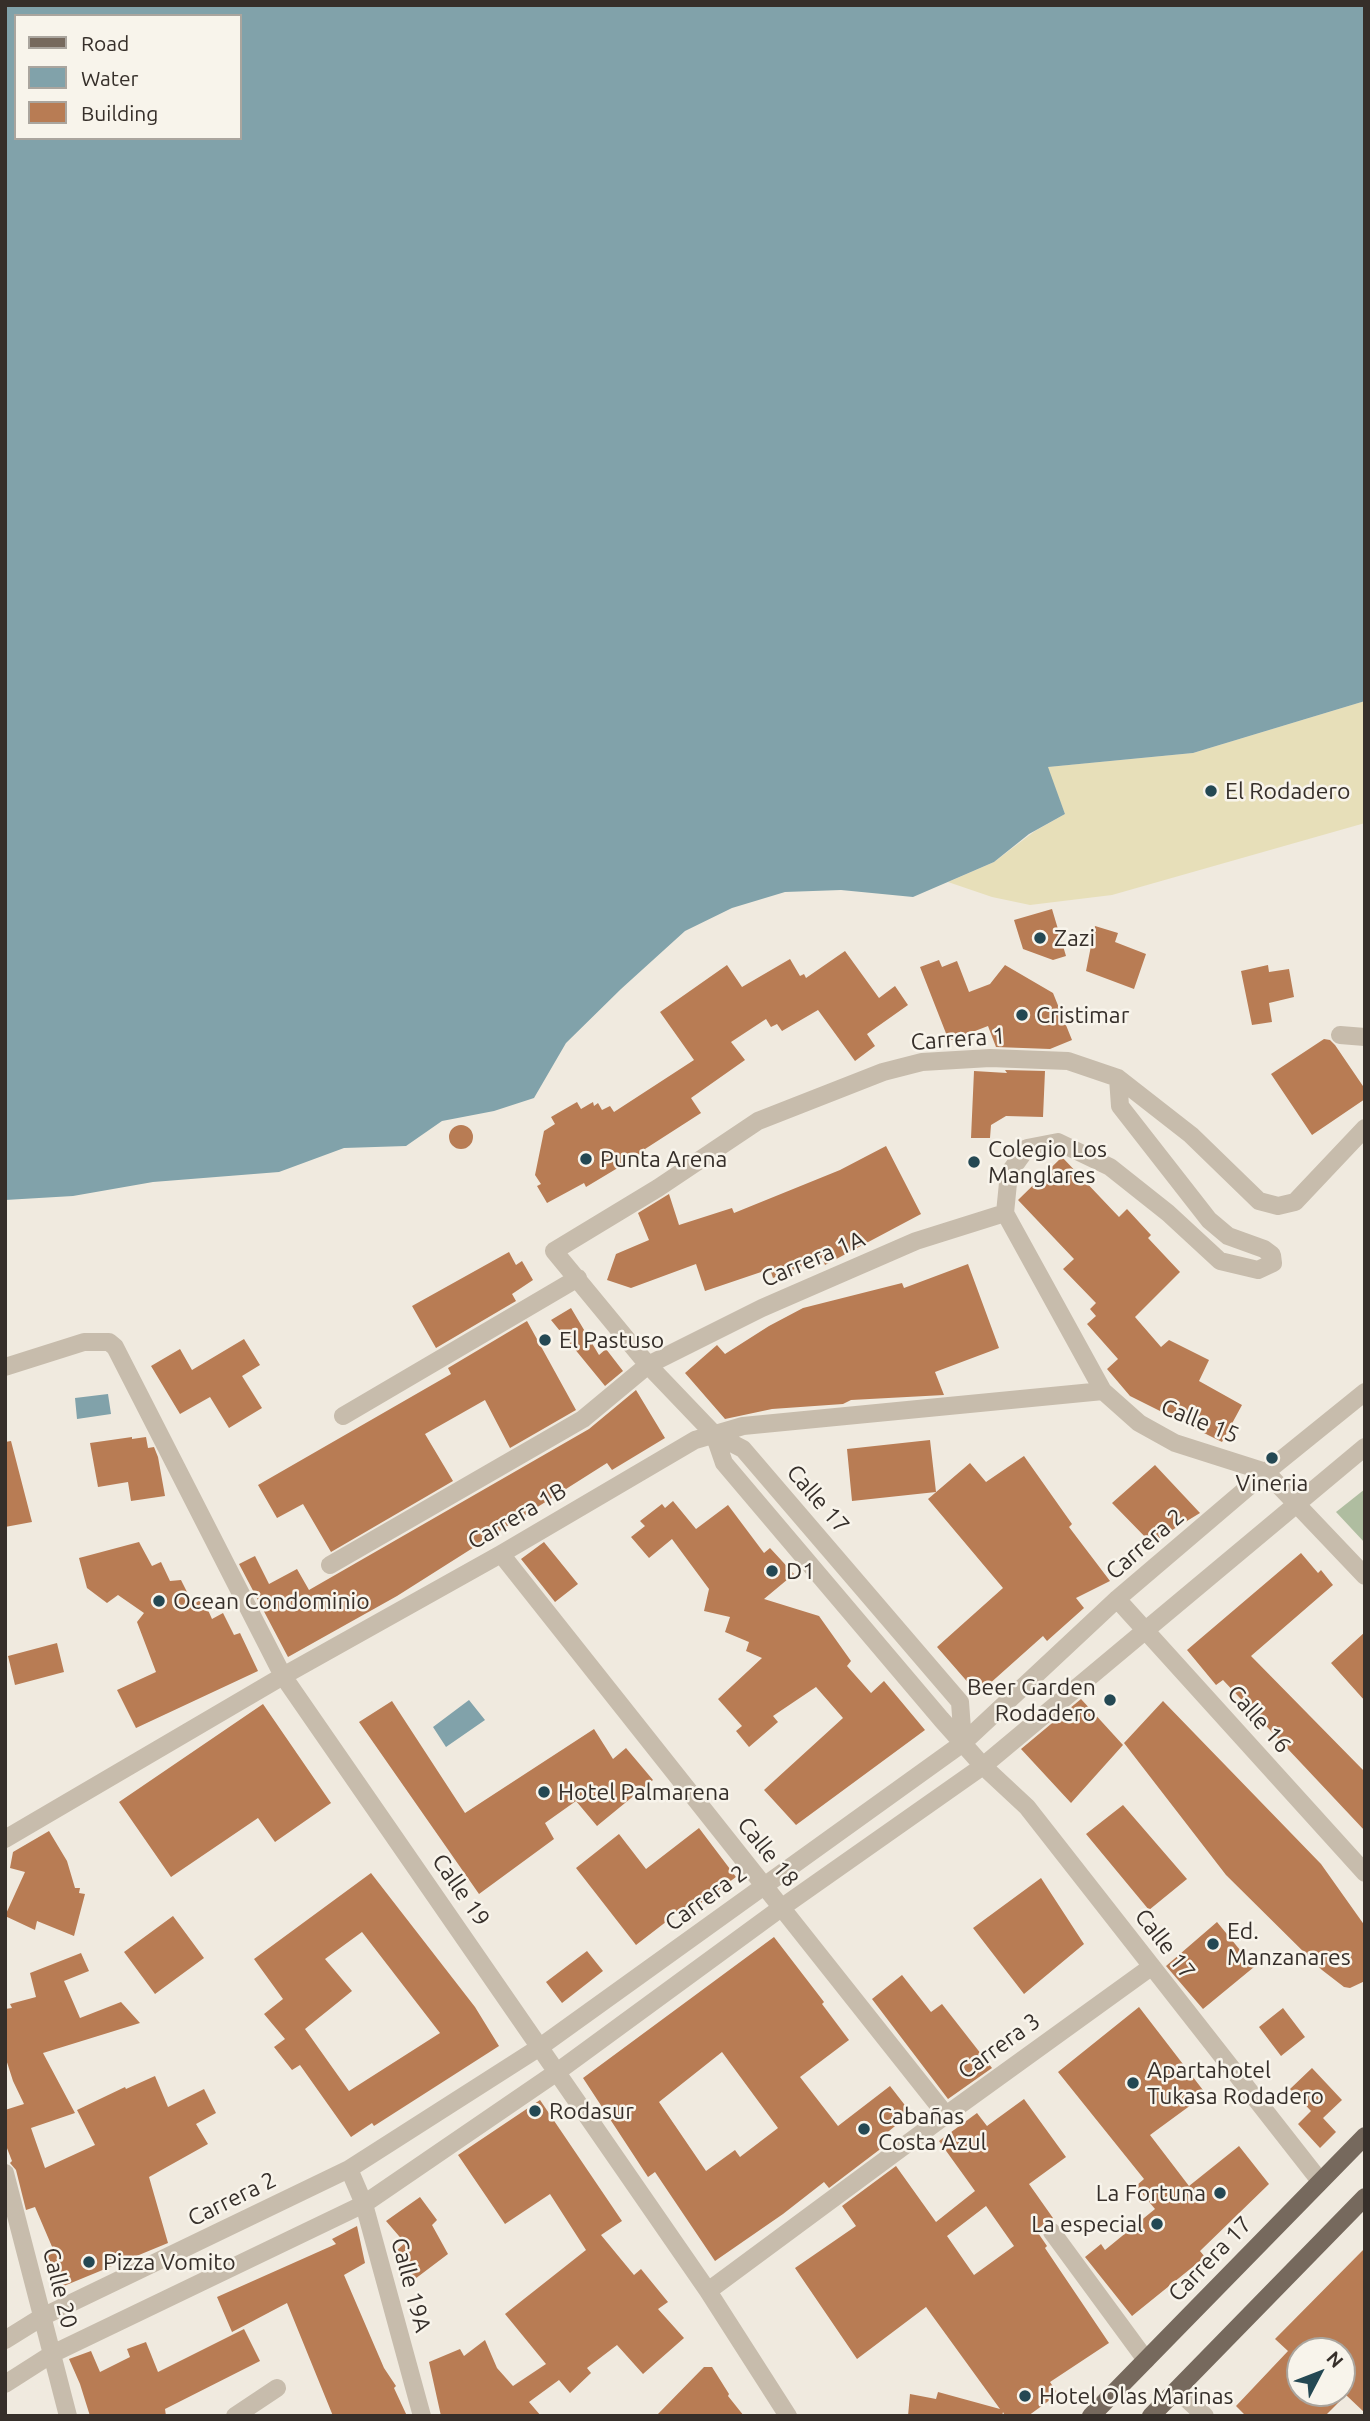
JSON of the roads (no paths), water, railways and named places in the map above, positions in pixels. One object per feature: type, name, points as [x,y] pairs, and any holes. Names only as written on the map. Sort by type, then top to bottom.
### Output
[{"type":"main road","name":"Carrera 17","points":[[1091,2416],[1365,2136]]},
{"type":"main road","points":[[1151,2416],[1365,2197]]},
{"type":"street","points":[[1340,1035],[1365,1037]]},
{"type":"street","name":"Carrera 1","points":[[554,1251],[658,1188],[758,1121],[883,1072],[922,1062],[990,1058],[1068,1061],[1118,1078],[1191,1135],[1259,1201],[1278,1206],[1295,1202],[1365,1130]]},
{"type":"street","points":[[1005,1213],[1009,1173],[1027,1148],[1058,1142],[1110,1167],[1168,1213],[1220,1261],[1258,1270],[1273,1263],[1272,1255],[1264,1249],[1228,1236],[1209,1220],[1120,1106],[1118,1078]]},
{"type":"street","name":"Carrera 1A","points":[[330,1565],[583,1419],[648,1365],[762,1308],[916,1241],[1005,1213]]},
{"type":"street","name":"Calle 15","points":[[1005,1213],[1103,1391],[1139,1423],[1175,1443],[1266,1472],[1365,1576]]},
{"type":"street","name":"Calle 17","points":[[554,1251],[648,1365],[714,1434],[743,1449],[960,1702],[963,1743]]},
{"type":"street","points":[[343,1416],[578,1278]]},
{"type":"street","name":"Calle 19","points":[[5,1367],[84,1342],[97,1340],[115,1346],[283,1676],[708,2291],[788,2416]]},
{"type":"street","name":"Carrera 1B","points":[[5,1839],[695,1440],[743,1426],[1103,1391]]},
{"type":"street","name":"Carrera 2","points":[[5,2340],[42,2317],[349,2169],[540,2047],[963,1743],[1117,1599],[1365,1392]]},
{"type":"street","name":"Calle 17","points":[[714,1434],[724,1463],[983,1766],[1027,1807],[1320,2181]]},
{"type":"street","points":[[5,2384],[52,2354],[364,2204],[556,2072],[781,1908],[983,1766],[1365,1447]]},
{"type":"street","name":"Calle 18","points":[[501,1554],[946,2115]]},
{"type":"street","points":[[852,1614],[871,1598]]},
{"type":"street","name":"Calle 16","points":[[1117,1599],[1365,1873]]},
{"type":"street","name":"Carrera 3","points":[[708,2291],[1151,1967]]},
{"type":"street","name":"Calle 19A","points":[[349,2169],[364,2204],[421,2416]]},
{"type":"street","name":"Calle 20","points":[[5,2173],[68,2416]]},
{"type":"street","points":[[1052,2232],[1146,2360]]},
{"type":"street","points":[[235,2416],[277,2388]]},
{"type":"street","points":[[1177,2390],[1205,2416]]},
{"type":"water","points":[[5,5],[1365,5],[1365,701],[1193,753],[1048,767],[1065,814],[1029,834],[994,862],[913,897],[841,890],[785,892],[732,908],[685,931],[621,989],[566,1043],[534,1098],[494,1111],[442,1121],[406,1146],[344,1148],[279,1172],[153,1182],[73,1196],[5,1200]]},
{"type":"water","points":[[108,1394],[111,1414],[77,1419],[75,1398]]},
{"type":"water","points":[[469,1700],[485,1720],[446,1747],[433,1727]]},
{"type":"place","name":"El Rodadero","points":[[1211,791]]},
{"type":"place","name":"Zazi","points":[[1040,938]]},
{"type":"place","name":"Cristimar","points":[[1022,1015]]},
{"type":"place","name":"Punta Arena","points":[[586,1159]]},
{"type":"place","name":"Colegio Los Manglares","points":[[974,1162]]},
{"type":"place","name":"El Pastuso","points":[[545,1340]]},
{"type":"place","name":"Vineria","points":[[1272,1458]]},
{"type":"place","name":"D1","points":[[772,1571]]},
{"type":"place","name":"Ocean Condominio","points":[[159,1601]]},
{"type":"place","name":"Beer Garden Rodadero","points":[[1110,1700]]},
{"type":"place","name":"Hotel Palmarena","points":[[544,1792]]},
{"type":"place","name":"Ed. Manzanares","points":[[1213,1944]]},
{"type":"place","name":"Apartahotel Tukasa Rodadero","points":[[1133,2083]]},
{"type":"place","name":"Rodasur","points":[[535,2111]]},
{"type":"place","name":"Cabañas Costa Azul","points":[[864,2129]]},
{"type":"place","name":"La Fortuna","points":[[1220,2193]]},
{"type":"place","name":"La especial","points":[[1157,2224]]},
{"type":"place","name":"Pizza Vomito","points":[[89,2262]]},
{"type":"place","name":"Hotel Olas Marinas","points":[[1025,2396]]}]
